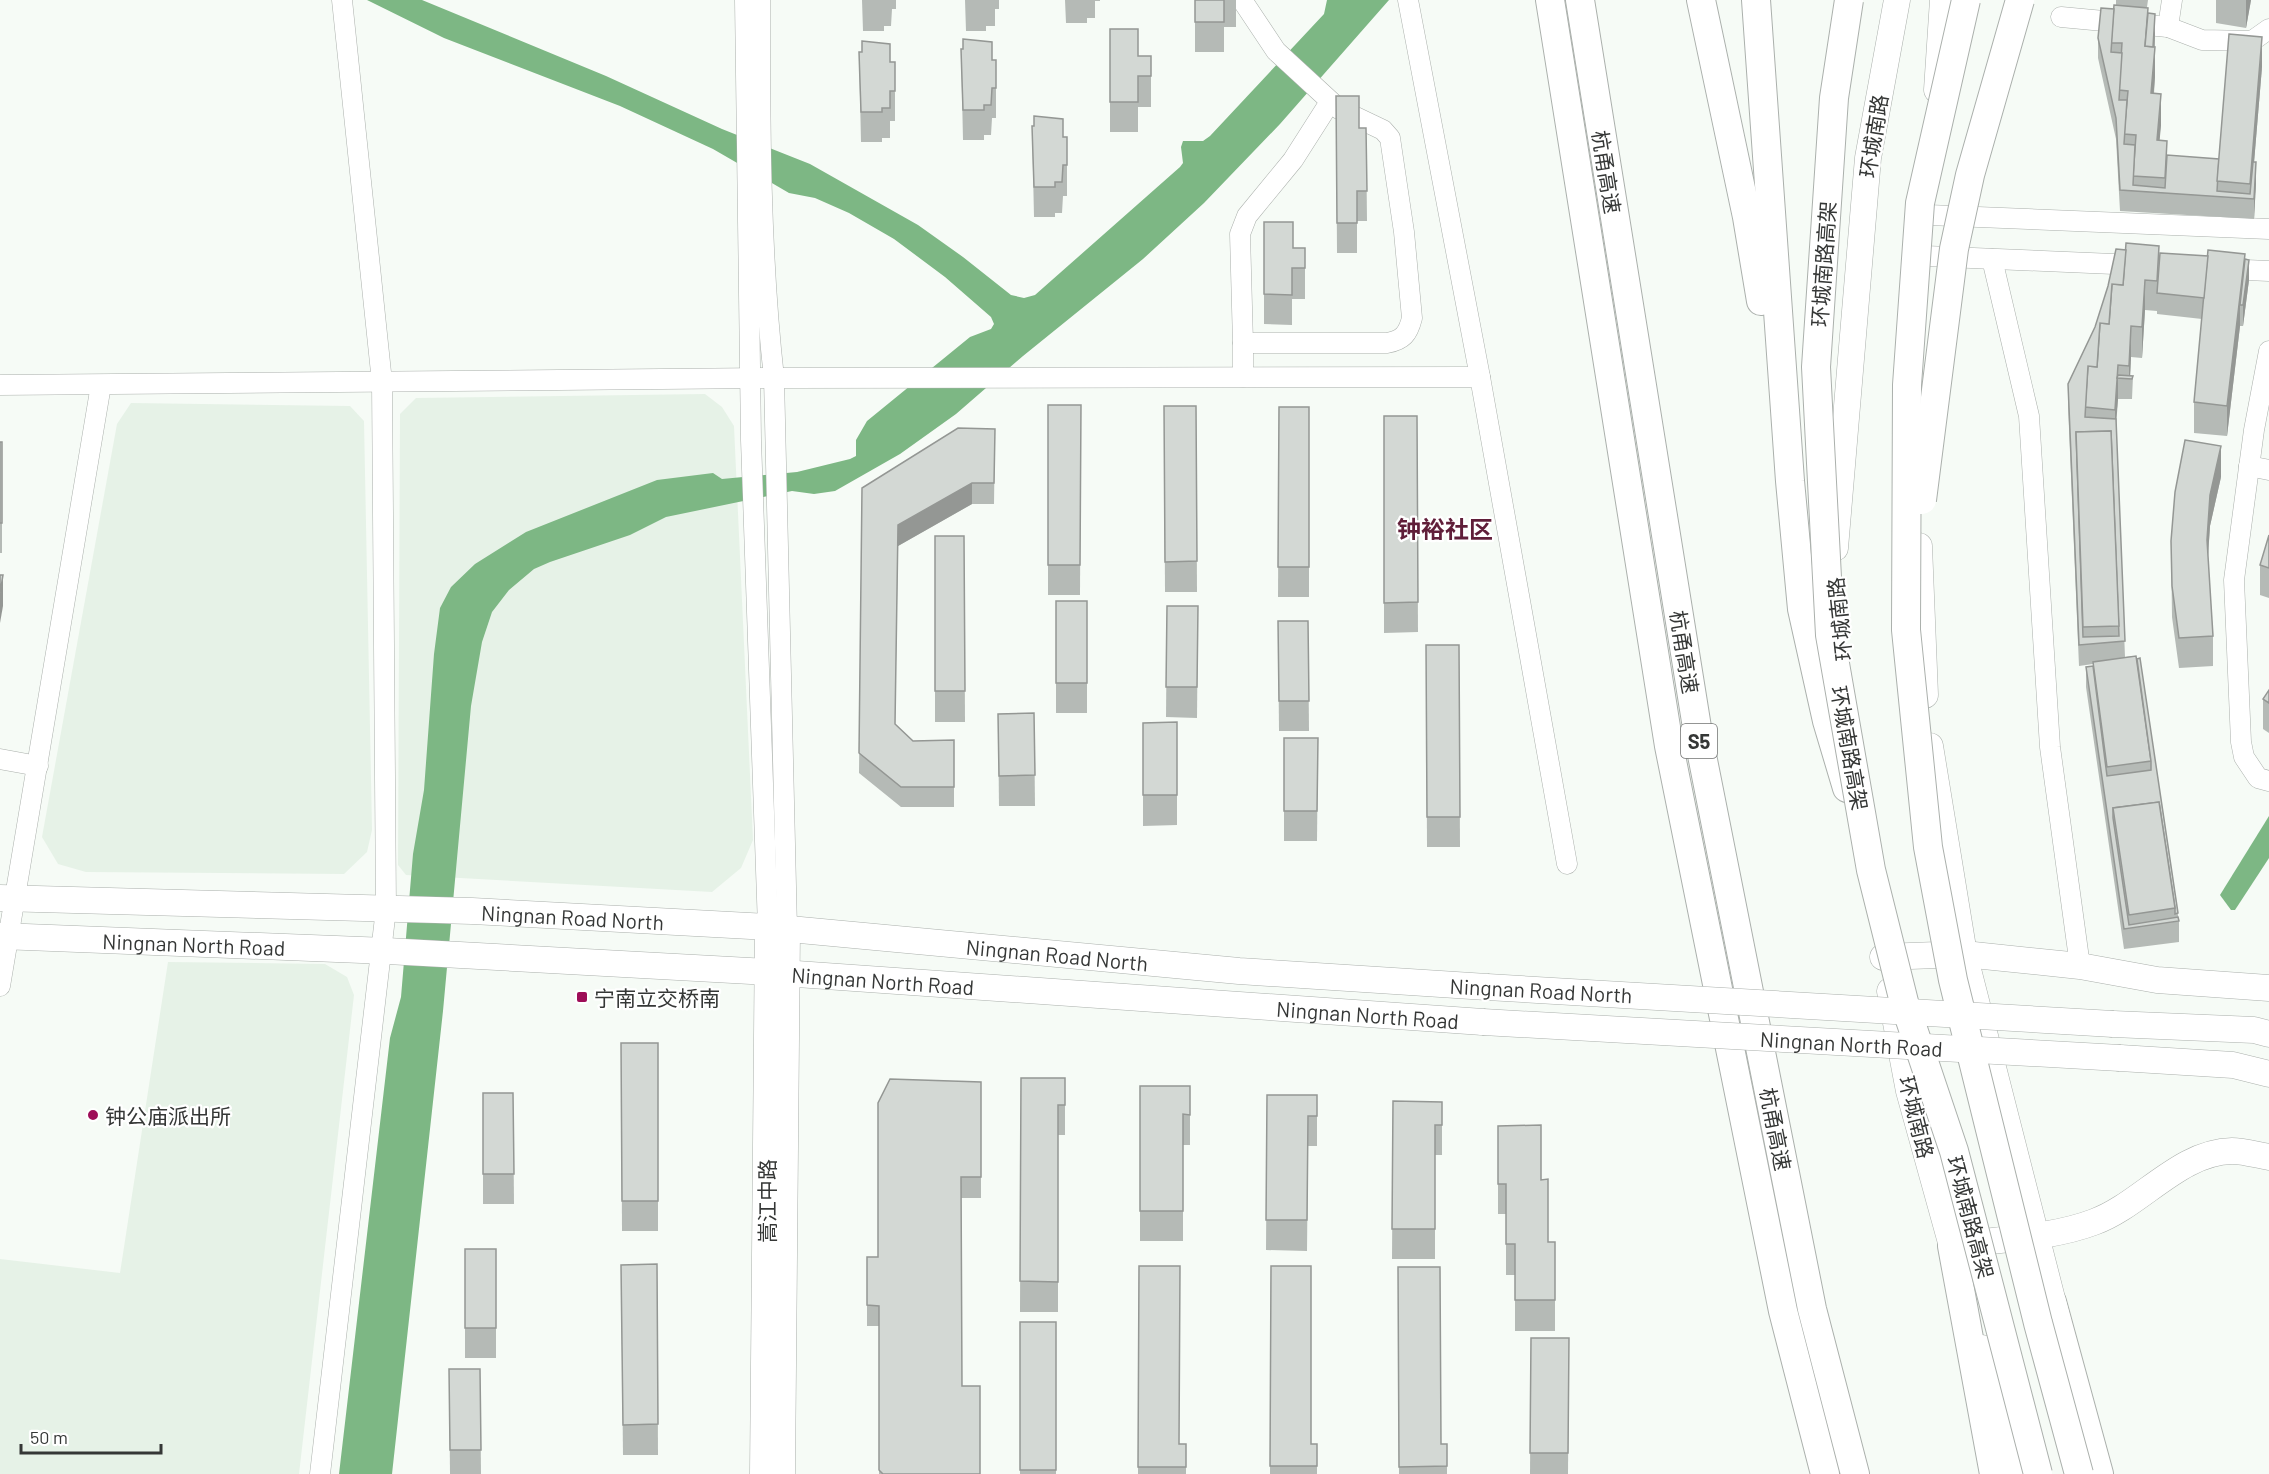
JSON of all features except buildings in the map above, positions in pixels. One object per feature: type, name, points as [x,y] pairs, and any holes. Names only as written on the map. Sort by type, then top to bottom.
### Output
[{"type":"highway","name":"杭甬高速","points":[[1550,0],[1669,746],[1783,1311],[1825,1474]]},
{"type":"highway","name":"杭甬高速","points":[[1580,0],[1699,740],[1812,1309],[1855,1474]]},
{"type":"highway","points":[[1701,0],[1747,217],[1790,481]]},
{"type":"highway","points":[[1756,0],[1790,481],[1802,609],[1827,721],[1871,870]]},
{"type":"highway","name":"环城南路高架","points":[[1849,0],[1834,98],[1816,367],[1830,636],[1871,870],[1904,1002],[1954,1151],[2038,1474]]},
{"type":"highway","name":"环城南路高架","points":[[1966,0],[1920,203],[1907,386],[1906,630],[1928,847],[1953,980],[2038,1323],[2079,1474]]},
{"type":"highway","points":[[1906,630],[1954,249],[1970,175],[2020,0]]},
{"type":"highway","points":[[1952,1246],[1994,1474]]},
{"type":"highway","points":[[2052,1302],[2099,1474]]},
{"type":"main road","name":"环城南路","points":[[1897,0],[1868,158],[1833,577],[1883,957],[1909,1090],[2019,1474]]},
{"type":"main road","points":[[1943,0],[1925,256],[1918,504],[1926,721],[1964,954],[2052,1302],[2106,1474]]},
{"type":"main road","name":"Ningnan Road North","points":[[8,898],[472,911],[778,928],[1239,971],[2113,1024],[2254,1030],[2269,1034]]},
{"type":"main road","name":"嵩江中路","points":[[778,928],[782,1474]]},
{"type":"main road","name":"Ningnan North Road","points":[[5,936],[384,951],[778,973],[1483,1022],[2233,1065],[2269,1074]]},
{"type":"main road","points":[[1883,957],[1964,954],[2080,966],[2157,980],[2269,988]]},
{"type":"main road","name":"嵩江中路","points":[[763,1474],[778,973]]},
{"type":"main road","points":[[1952,1246],[2035,1234],[2095,1222],[2189,1163],[2232,1151],[2269,1157]]},
{"type":"street","points":[[745,0],[744,97],[754,531],[778,928]]},
{"type":"street","points":[[760,0],[760,141],[764,278],[774,378],[778,928]]},
{"type":"street","points":[[1242,0],[1264,38],[1330,102],[1360,121],[1383,130],[1390,138],[1404,232],[1412,318],[1409,331],[1401,340],[1387,343],[1243,344]]},
{"type":"street","points":[[1408,0],[1480,377],[1567,864]]},
{"type":"street","points":[[2168,27],[2172,0]]},
{"type":"street","points":[[320,1474],[390,909],[382,382],[342,3]]},
{"type":"street","points":[[2061,17],[2168,27],[2202,40],[2252,41],[2269,29]]},
{"type":"street","points":[[1243,377],[1240,234],[1246,216],[1293,160],[1330,102]]},
{"type":"street","points":[[1928,215],[2269,229]]},
{"type":"street","points":[[1925,256],[2153,266]]},
{"type":"street","points":[[1992,259],[2029,416],[2050,747],[2080,966]]},
{"type":"street","points":[[2200,268],[2269,271]]},
{"type":"street","points":[[2269,351],[2249,466],[2234,580],[2237,689],[2244,757],[2258,778],[2269,781]]},
{"type":"street","points":[[0,385],[101,386],[774,378],[1480,377]]},
{"type":"street","points":[[0,986],[8,898],[38,766],[101,386]]},
{"type":"street","points":[[2249,466],[2269,470]]},
{"type":"street","points":[[0,759],[38,766]]},
{"type":"shaded area","points":[[367,0],[422,0],[606,76],[722,129],[810,164],[918,225],[1011,295],[1024,298],[1035,295],[1180,167],[1183,163],[1181,147],[1183,141],[1203,141],[1210,136],[1324,14],[1327,0],[1389,0],[1280,124],[1204,203],[1143,259],[1023,356],[956,414],[900,454],[835,491],[814,494],[792,491],[666,517],[630,535],[534,569],[509,590],[492,612],[482,642],[471,706],[443,1011],[392,1474],[339,1474],[390,1038],[401,997],[413,854],[424,790],[434,654],[440,608],[451,587],[475,564],[526,532],[657,480],[713,473],[722,479],[797,472],[850,459],[856,456],[856,440],[867,421],[970,337],[991,329],[994,324],[991,317],[945,277],[894,239],[849,213],[815,198],[789,193],[713,149],[620,106],[444,38]]},
{"type":"shaded area","points":[[705,394],[722,407],[734,426],[753,840],[741,868],[712,892],[406,875],[398,865],[400,414],[416,398]]},
{"type":"shaded area","points":[[131,403],[350,406],[364,421],[372,830],[367,852],[344,874],[86,872],[58,864],[42,837],[117,424]]},
{"type":"shaded area","points":[[2269,816],[2269,858],[2235,910],[2231,910],[2220,895]]},
{"type":"shaded area","points":[[168,962],[325,964],[347,977],[354,995],[299,1474],[0,1474],[0,1259],[120,1273]]},
{"type":"place","name":"宁南立交桥南","points":[[582,997]]},
{"type":"place","name":"钟公庙派出所","points":[[93,1115]]},
{"type":"district","name":"钟裕社区","points":[[1445,528]]}]
